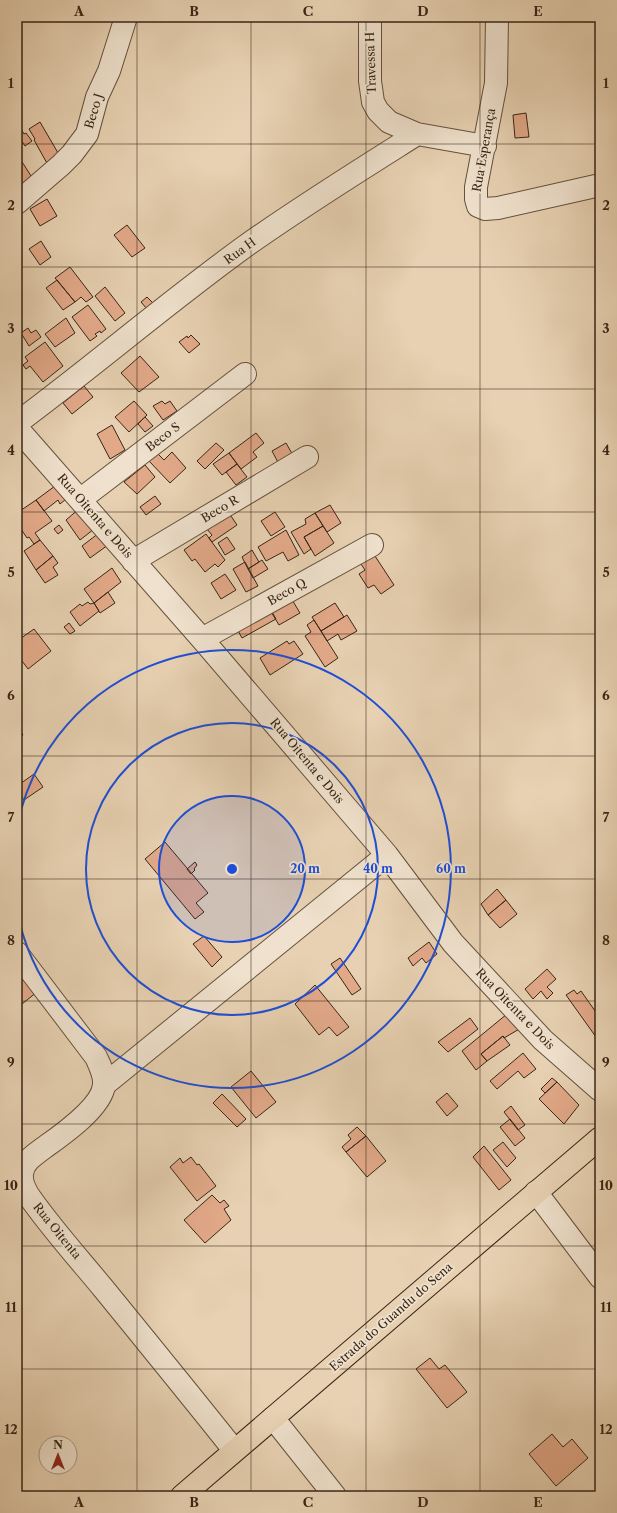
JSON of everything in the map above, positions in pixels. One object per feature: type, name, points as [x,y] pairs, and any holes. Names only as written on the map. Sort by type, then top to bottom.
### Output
[{"type":"main road","name":"Estrada do Guandu do Sena","points":[[182,1496],[600,1138]]},
{"type":"street","name":"Beco J","points":[[17,203],[61,165],[72,154],[87,134],[97,97],[109,71],[126,17]]},
{"type":"street","name":"Travessa H","points":[[370,17],[370,81],[373,102],[378,111],[389,122],[416,134]]},
{"type":"street","name":"Rua Esperança","points":[[497,17],[496,83],[476,187],[476,199],[478,206],[485,209],[498,208],[600,185]]},
{"type":"street","points":[[416,134],[485,146]]},
{"type":"street","name":"Rua H","points":[[17,424],[78,378],[207,275],[248,245],[316,198],[416,134]]},
{"type":"street","name":"Beco S","points":[[81,499],[245,374]]},
{"type":"street","name":"Rua Oitenta e Dois","points":[[17,428],[81,499],[133,562],[202,639],[387,855],[463,955],[543,1040],[600,1090]]},
{"type":"street","name":"Beco R","points":[[133,562],[307,457]]},
{"type":"street","name":"Beco Q","points":[[202,639],[372,545]]},
{"type":"street","points":[[104,1085],[387,855]]},
{"type":"street","points":[[17,953],[96,1057],[103,1070],[104,1085]]},
{"type":"street","name":"Rua Oitenta","points":[[104,1085],[101,1096],[92,1107],[64,1133],[32,1156],[25,1164],[22,1173],[24,1187],[62,1238],[234,1450]]},
{"type":"street","points":[[536,1192],[600,1278]]},
{"type":"street","points":[[273,1418],[335,1496]]},
{"type":"building","points":[[526,113],[529,137],[515,138],[513,115]]},
{"type":"building","points":[[40,122],[61,158],[48,165],[29,129]]},
{"type":"building","points":[[21,129],[32,141],[25,146],[17,134],[17,132]]},
{"type":"building","points":[[17,154],[33,179],[20,188],[17,184]]},
{"type":"building","points":[[47,199],[57,216],[40,226],[30,209]]},
{"type":"building","points":[[127,225],[145,248],[132,257],[114,235]]},
{"type":"building","points":[[41,241],[51,257],[40,265],[29,249]]},
{"type":"building","points":[[70,267],[93,297],[86,302],[81,297],[75,302],[55,278]]},
{"type":"building","points":[[57,280],[75,302],[63,310],[46,288]]},
{"type":"building","points":[[105,287],[125,313],[115,321],[95,296]]},
{"type":"building","points":[[147,297],[154,304],[147,309],[141,302]]},
{"type":"building","points":[[88,305],[106,329],[101,333],[100,331],[95,334],[97,336],[90,341],[72,317]]},
{"type":"building","points":[[66,318],[75,333],[55,347],[45,334]]},
{"type":"building","points":[[28,328],[31,333],[36,330],[41,337],[29,346],[21,333]]},
{"type":"building","points":[[191,335],[200,344],[189,353],[179,342]]},
{"type":"building","points":[[45,342],[63,366],[43,382],[30,366],[26,369],[23,365],[28,361],[25,357]]},
{"type":"building","points":[[140,356],[159,377],[139,392],[121,373]]},
{"type":"building","points":[[84,386],[93,397],[72,414],[63,403]]},
{"type":"building","points":[[134,401],[147,415],[129,432],[115,417]]},
{"type":"building","points":[[162,401],[165,404],[170,401],[177,411],[163,420],[153,406]]},
{"type":"building","points":[[145,417],[153,426],[145,432],[138,424]]},
{"type":"building","points":[[112,425],[125,450],[110,459],[97,434]]},
{"type":"building","points":[[256,433],[264,443],[253,452],[257,457],[241,469],[229,453]]},
{"type":"building","points":[[216,443],[224,450],[205,469],[197,461]]},
{"type":"building","points":[[286,443],[294,457],[280,466],[272,451]]},
{"type":"building","points":[[172,452],[186,468],[170,483],[149,461],[158,454],[164,460]]},
{"type":"building","points":[[229,453],[237,464],[222,475],[213,464]]},
{"type":"building","points":[[237,464],[247,477],[236,485],[226,472]]},
{"type":"building","points":[[145,465],[155,477],[137,494],[124,482]]},
{"type":"building","points":[[55,486],[66,499],[60,504],[58,500],[44,511],[36,500]]},
{"type":"building","points":[[155,496],[161,504],[146,515],[140,507]]},
{"type":"building","points":[[36,500],[52,521],[35,533],[40,540],[34,544],[29,537],[27,538],[17,523],[17,513]]},
{"type":"building","points":[[330,505],[341,523],[327,532],[315,513]]},
{"type":"building","points":[[80,508],[94,529],[80,540],[66,520]]},
{"type":"building","points":[[275,512],[285,527],[271,536],[261,521]]},
{"type":"building","points":[[229,513],[237,525],[212,542],[209,538],[212,535],[206,528]]},
{"type":"building","points":[[315,513],[323,526],[304,537],[311,549],[304,554],[291,532],[306,524],[305,519]]},
{"type":"building","points":[[59,525],[63,530],[58,534],[54,529]]},
{"type":"building","points":[[323,526],[334,543],[315,556],[304,537]]},
{"type":"building","points":[[286,530],[299,555],[288,561],[283,552],[266,561],[258,547]]},
{"type":"building","points":[[99,533],[108,545],[90,558],[82,546]]},
{"type":"building","points":[[206,534],[225,560],[218,567],[215,564],[205,572],[195,559],[192,561],[184,550]]},
{"type":"building","points":[[227,537],[235,549],[225,555],[218,543]]},
{"type":"building","points":[[40,540],[53,556],[36,570],[24,551]]},
{"type":"building","points":[[252,550],[259,562],[248,569],[242,557]]},
{"type":"building","points":[[373,553],[394,585],[381,594],[374,585],[368,588],[359,574],[365,570],[359,561]]},
{"type":"building","points":[[53,556],[58,563],[53,567],[58,575],[45,583],[36,570]]},
{"type":"building","points":[[262,560],[268,569],[253,578],[248,569]]},
{"type":"building","points":[[245,562],[258,586],[246,592],[233,569]]},
{"type":"building","points":[[112,568],[121,582],[94,603],[84,589]]},
{"type":"building","points":[[225,574],[236,590],[221,599],[211,583]]},
{"type":"building","points":[[108,592],[115,603],[100,613],[94,603]]},
{"type":"building","points":[[291,598],[300,613],[279,625],[270,610]]},
{"type":"building","points":[[88,602],[90,604],[94,603],[99,611],[80,626],[70,612],[80,604],[82,606]]},
{"type":"building","points":[[335,603],[344,617],[321,631],[312,617]]},
{"type":"building","points":[[272,612],[276,619],[242,638],[236,627]]},
{"type":"building","points":[[347,615],[357,631],[341,640],[338,634],[327,641],[321,631]]},
{"type":"building","points":[[314,620],[338,658],[325,667],[305,636],[311,632],[307,625]]},
{"type":"building","points":[[69,623],[75,631],[70,634],[64,627]]},
{"type":"building","points":[[34,629],[51,651],[28,669],[17,654],[17,641]]},
{"type":"building","points":[[287,641],[289,644],[294,641],[303,654],[270,675],[260,658]]},
{"type":"building","points":[[19,729],[23,735],[17,739],[17,731]]},
{"type":"building","points":[[34,774],[43,787],[24,800],[17,790],[17,786]]},
{"type":"building","points":[[165,842],[208,893],[196,903],[204,912],[195,919],[145,859]]},
{"type":"building","points":[[195,862],[197,865],[191,874],[187,869]]},
{"type":"building","points":[[497,889],[506,900],[488,915],[481,904]]},
{"type":"building","points":[[506,900],[517,914],[500,928],[488,915]]},
{"type":"building","points":[[204,936],[222,957],[212,967],[193,944]]},
{"type":"building","points":[[429,942],[437,954],[426,963],[422,958],[413,966],[408,958]]},
{"type":"building","points":[[340,958],[361,989],[352,995],[331,964]]},
{"type":"building","points":[[17,965],[37,992],[17,1008]]},
{"type":"building","points":[[547,969],[556,979],[547,987],[553,993],[547,999],[541,991],[533,999],[525,989]]},
{"type":"building","points":[[315,985],[349,1027],[337,1036],[329,1027],[319,1035],[295,1004]]},
{"type":"building","points":[[574,990],[577,994],[581,991],[600,1018],[600,1033],[596,1037],[566,995]]},
{"type":"building","points":[[507,1014],[521,1028],[504,1038],[503,1036],[481,1054],[487,1061],[476,1070],[462,1051]]},
{"type":"building","points":[[470,1018],[478,1029],[448,1052],[438,1042]]},
{"type":"building","points":[[503,1036],[510,1045],[487,1061],[481,1054]]},
{"type":"building","points":[[523,1053],[536,1069],[524,1078],[518,1071],[497,1089],[490,1081]]},
{"type":"building","points":[[251,1071],[276,1102],[256,1118],[231,1087]]},
{"type":"building","points":[[552,1078],[557,1082],[545,1093],[541,1089]]},
{"type":"building","points":[[557,1082],[579,1105],[564,1124],[539,1099]]},
{"type":"building","points":[[447,1093],[458,1106],[447,1116],[436,1102]]},
{"type":"building","points":[[222,1094],[246,1119],[237,1127],[213,1103]]},
{"type":"building","points":[[511,1106],[525,1125],[518,1130],[504,1112]]},
{"type":"building","points":[[510,1119],[525,1138],[515,1146],[500,1127]]},
{"type":"building","points":[[357,1127],[366,1136],[346,1152],[342,1147],[351,1139],[348,1135]]},
{"type":"building","points":[[366,1136],[386,1161],[367,1177],[346,1152]]},
{"type":"building","points":[[503,1142],[516,1158],[507,1167],[493,1150]]},
{"type":"building","points":[[484,1146],[511,1180],[499,1190],[473,1157]]},
{"type":"building","points":[[191,1157],[197,1165],[199,1164],[216,1186],[197,1201],[170,1167],[180,1158],[183,1163]]},
{"type":"building","points":[[212,1195],[220,1203],[224,1200],[229,1206],[224,1209],[231,1220],[205,1243],[184,1220]]},
{"type":"building","points":[[430,1358],[439,1369],[445,1365],[467,1392],[447,1408],[416,1369]]},
{"type":"building","points":[[552,1434],[563,1447],[572,1439],[588,1458],[556,1486],[529,1454]]}]
